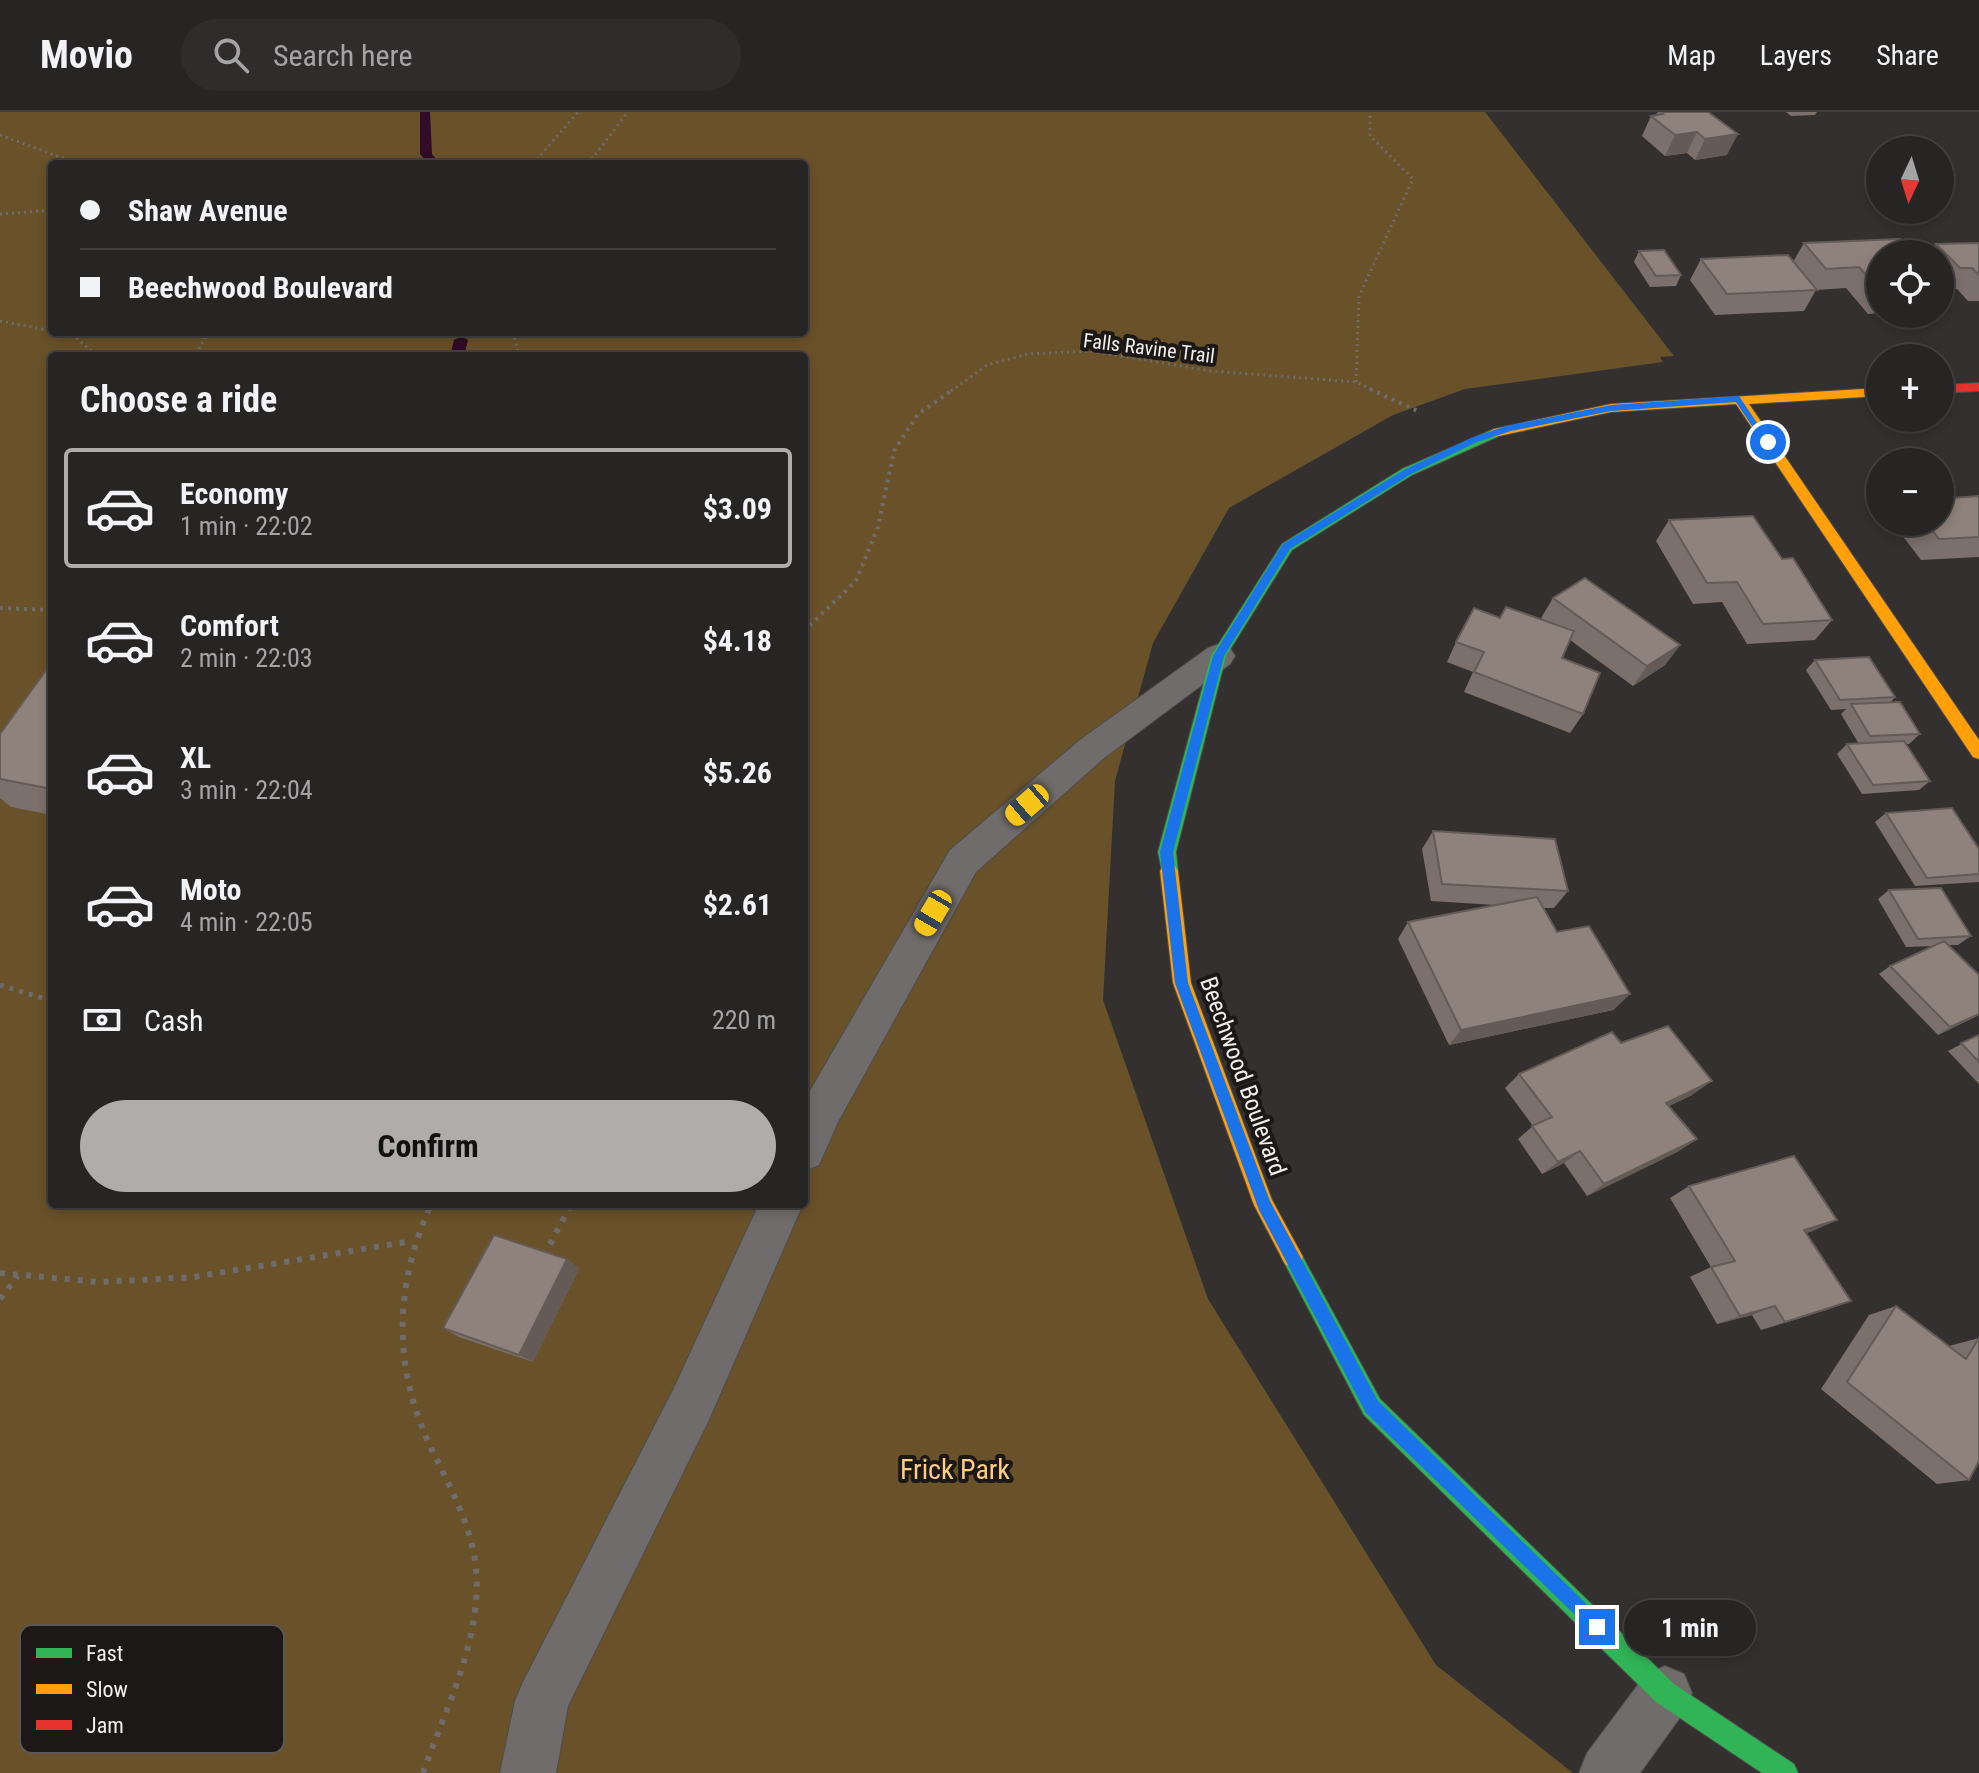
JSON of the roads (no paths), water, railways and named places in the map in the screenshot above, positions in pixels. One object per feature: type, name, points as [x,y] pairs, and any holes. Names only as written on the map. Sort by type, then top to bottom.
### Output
[{"type":"street","points":[[1954,388],[1979,387]]},
{"type":"street","name":"Beechwood Boulevard","points":[[1785,1773],[1665,1693],[1372,1407],[1264,1205],[1182,983],[1167,852],[1219,656],[1287,547],[1407,472],[1474,440],[1509,428],[1611,408],[1866,393]]},
{"type":"street","points":[[1739,399],[1979,753]]},
{"type":"lane","points":[[808,1142],[822,1110],[963,861],[1092,749],[1219,656]]},
{"type":"lane","points":[[528,1773],[542,1701],[691,1405],[779,1208]]},
{"type":"lane","points":[[1607,1773],[1665,1693]]},
{"type":"waterway","points":[[425,112],[426,154],[431,160]]},
{"type":"waterway","points":[[458,352],[461,340]]},
{"type":"park label","name":"Frick Park","points":[[955,1469]]}]
